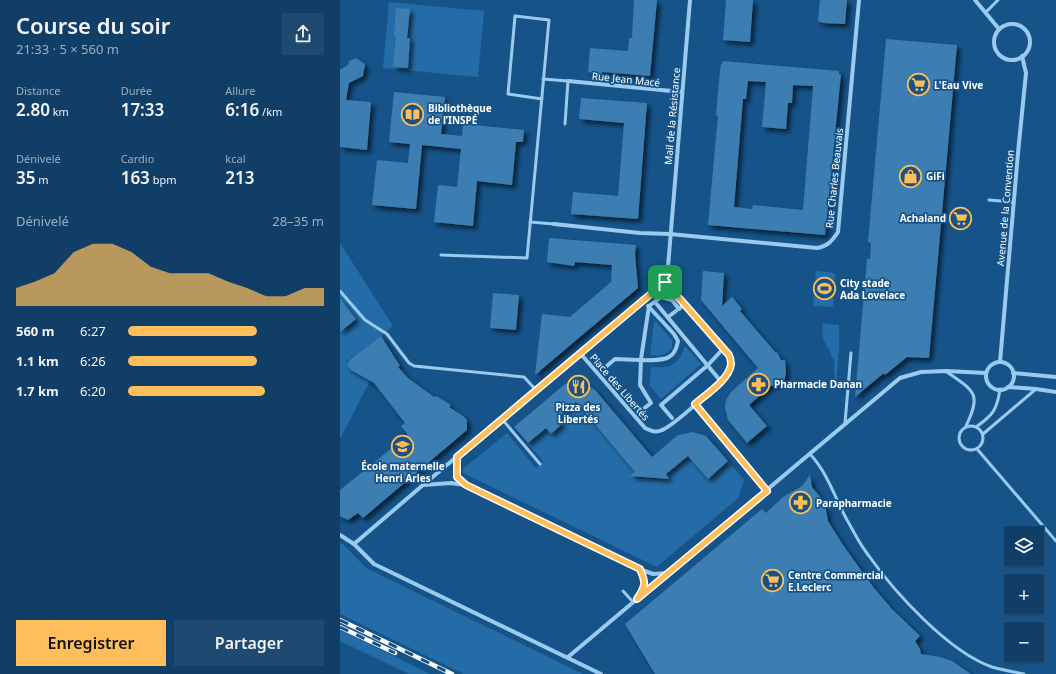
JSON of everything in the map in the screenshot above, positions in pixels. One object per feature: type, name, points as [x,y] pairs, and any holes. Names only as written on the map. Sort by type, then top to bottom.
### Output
[{"type":"street","name":"Mail de la Résistance","points":[[665,282],[668,267],[690,0]]},
{"type":"street","name":"Rue Charles Beauvais","points":[[554,224],[817,248],[825,246],[833,240],[838,232],[859,0]]},
{"type":"street","points":[[975,0],[999,29]]},
{"type":"street","points":[[1014,23],[1024,28],[1027,32],[1030,43],[1029,48],[1022,56],[1017,59],[1006,59],[997,53],[993,43],[994,38],[1003,25],[1014,23]]},
{"type":"street","name":"Avenue de la Convention","points":[[1000,362],[1013,202],[1026,73],[1022,56]]},
{"type":"street","name":"Rue Jean Macé","points":[[568,81],[682,92]]},
{"type":"street","points":[[354,544],[665,282]]},
{"type":"street","name":"Place des Libertés","points":[[580,353],[645,428],[652,432],[661,431],[667,428],[721,382],[731,364],[729,355],[665,282]]},
{"type":"street","points":[[648,306],[661,297],[672,300],[679,309],[682,306]]},
{"type":"street","points":[[655,302],[718,378]]},
{"type":"street","points":[[648,306],[641,359],[640,385],[651,403],[660,405],[672,418]]},
{"type":"street","points":[[602,370],[614,359],[661,360],[669,357],[677,349],[678,341],[674,334],[648,306]]},
{"type":"street","points":[[668,318],[676,311]]},
{"type":"street","points":[[660,405],[708,365],[720,352]]},
{"type":"street","points":[[1008,387],[1011,383],[1013,374],[1011,368],[1007,364],[1000,362],[994,363],[989,367],[986,373],[986,379],[993,388],[1000,389],[1008,387],[1056,392]]},
{"type":"street","points":[[568,658],[900,378],[921,372],[946,371],[986,373]]},
{"type":"street","points":[[1013,374],[1056,377]]},
{"type":"street","points":[[638,413],[651,403]]},
{"type":"street","points":[[695,404],[767,491]]},
{"type":"street","points":[[457,457],[457,477],[466,485],[640,569],[653,574],[668,573]]},
{"type":"street","points":[[423,485],[451,483],[466,485]]},
{"type":"street","points":[[340,535],[354,544],[374,564],[601,674]]},
{"type":"street","points":[[635,600],[643,590],[645,580],[640,569]]},
{"type":"lane","points":[[986,12],[998,0]]},
{"type":"lane","points":[[441,254],[527,258],[542,99],[543,79],[549,20],[515,16],[508,94],[542,99]]},
{"type":"lane","points":[[543,79],[568,81],[565,124]]},
{"type":"lane","points":[[989,200],[1013,202]]},
{"type":"lane","points":[[530,222],[554,224]]},
{"type":"lane","points":[[340,291],[365,320],[387,334],[409,363],[414,366],[524,377],[536,390]]},
{"type":"lane","points":[[845,424],[851,353]]},
{"type":"lane","points":[[946,371],[967,386],[974,395],[974,410],[966,426],[959,433],[959,442],[965,450],[970,451],[977,449],[982,444],[983,434],[976,427],[966,426]]},
{"type":"lane","points":[[976,427],[991,416],[998,402],[1000,389]]},
{"type":"lane","points":[[983,434],[1036,389]]},
{"type":"lane","points":[[502,419],[540,464]]},
{"type":"lane","points":[[977,449],[1056,540]]},
{"type":"lane","points":[[810,454],[819,463],[841,508],[868,555],[884,577],[920,616],[964,653],[992,667],[1024,674]]},
{"type":"lane","points":[[624,591],[635,600]]},
{"type":"shaded area","points":[[389,2],[484,11],[478,77],[383,68]]},
{"type":"shaded area","points":[[340,243],[393,326],[348,360],[348,368],[370,381],[340,439]]},
{"type":"shaded area","name":"City stade Ada Lovelace","points":[[816,271],[835,273],[833,307],[813,306]]},
{"type":"shaded area","points":[[656,321],[672,340],[672,348],[667,353],[662,355],[650,355],[654,322]]},
{"type":"shaded area","points":[[822,323],[839,325],[836,387],[834,369],[835,363],[823,338]]},
{"type":"shaded area","points":[[685,346],[701,364],[661,399],[649,385],[651,367],[669,366],[677,362]]},
{"type":"shaded area","points":[[573,405],[578,405],[635,472],[632,474],[636,478],[663,480],[667,477],[666,474],[689,455],[707,478],[728,461],[744,480],[738,498],[657,567],[463,473],[463,469],[507,433],[536,468],[543,461],[527,443],[546,428],[551,434],[562,424],[558,418]]},
{"type":"shaded area","points":[[340,543],[344,545],[366,568],[583,674],[464,674],[340,614]]},
{"type":"shaded area","points":[[340,630],[430,674],[409,674],[340,641]]},
{"type":"building","points":[[634,0],[657,0],[650,76],[588,72],[590,48],[628,51],[629,38],[632,38]]},
{"type":"building","points":[[726,0],[753,0],[750,42],[723,40]]},
{"type":"building","points":[[820,0],[847,0],[845,24],[823,23],[818,21]]},
{"type":"building","points":[[396,8],[410,9],[407,38],[410,38],[408,68],[393,67],[396,37],[394,37]]},
{"type":"building","points":[[886,39],[957,45],[929,358],[907,357],[885,375],[884,373],[855,397],[867,259],[870,259],[871,243],[868,242]]},
{"type":"building","points":[[356,58],[365,64],[363,76],[349,83],[346,100],[371,102],[367,150],[340,147],[340,70],[348,65],[349,61]]},
{"type":"building","points":[[723,61],[839,71],[839,74],[841,74],[825,235],[708,225],[718,115],[716,116],[720,70]],"holes":[[[748,81],[766,82],[762,127],[786,129],[788,103],[792,103],[793,85],[813,86],[803,210],[753,205],[752,209],[734,207],[743,99],[746,99]]]},
{"type":"building","points":[[394,92],[445,97],[441,134],[462,136],[463,124],[524,130],[523,142],[516,142],[512,185],[477,181],[473,226],[434,222],[438,185],[457,187],[461,149],[422,145],[416,209],[372,205],[377,160],[408,163],[410,144],[389,142]]},
{"type":"building","points":[[581,98],[647,103],[638,219],[571,214],[573,192],[618,196],[624,123],[579,119]]},
{"type":"building","points":[[549,238],[636,245],[635,254],[638,288],[535,375],[542,314],[570,317],[611,282],[612,265],[575,262],[574,266],[547,262]]},
{"type":"building","points":[[703,271],[724,273],[722,306],[732,297],[742,309],[740,311],[776,353],[777,352],[781,360],[785,360],[786,373],[784,382],[779,380],[774,387],[772,385],[749,405],[767,426],[747,443],[728,420],[725,407],[726,400],[731,392],[758,368],[701,300]]},
{"type":"building","points":[[493,293],[519,295],[516,330],[490,328]]},
{"type":"building","points":[[340,299],[356,319],[340,332]]},
{"type":"building","points":[[381,336],[400,366],[398,367],[408,378],[434,397],[436,396],[451,405],[449,407],[467,420],[467,430],[363,518],[358,513],[348,520],[340,516],[340,490],[408,435],[401,426],[405,423],[374,383],[351,370],[347,366],[349,360]]},
{"type":"building","points":[[571,382],[582,382],[595,390],[652,457],[678,435],[693,432],[706,436],[728,461],[708,479],[688,456],[666,474],[669,479],[629,476],[635,472],[576,402],[558,418],[562,424],[551,434],[546,428],[528,443],[514,427],[565,384]]},
{"type":"building","name":"Centre Commercial E.Leclerc","points":[[810,475],[812,487],[821,498],[826,510],[828,521],[843,545],[874,588],[892,609],[920,636],[915,641],[921,654],[940,657],[952,661],[971,674],[655,674],[625,624],[762,509],[766,513],[783,497],[802,486]]},
{"type":"railway","points":[[340,620],[452,674]]},
{"type":"railway","points":[[340,627],[395,653]]},
{"type":"place","name":"L'Eau Vive","points":[[918,85]]},
{"type":"place","name":"Bibliothèque de l’INSPÉ","points":[[412,114]]},
{"type":"place","name":"GiFi","points":[[910,176]]},
{"type":"place","name":"Achaland","points":[[961,218]]},
{"type":"place","name":"City stade Ada Lovelace","points":[[824,289]]},
{"type":"place","name":"Pharmacie Danan","points":[[758,384]]},
{"type":"place","name":"Pizza des Libertés","points":[[578,387]]},
{"type":"place","name":"École maternelle Henri Arles","points":[[403,446]]},
{"type":"place","name":"Parapharmacie","points":[[800,503]]},
{"type":"place","name":"Centre Commercial E.Leclerc","points":[[772,581]]},
{"type":"route","points":[[665,282],[686,304],[729,355],[731,364],[721,382],[695,404],[767,491],[637,599],[643,590],[645,580],[640,569],[466,485],[457,477],[457,457],[665,282]]}]
